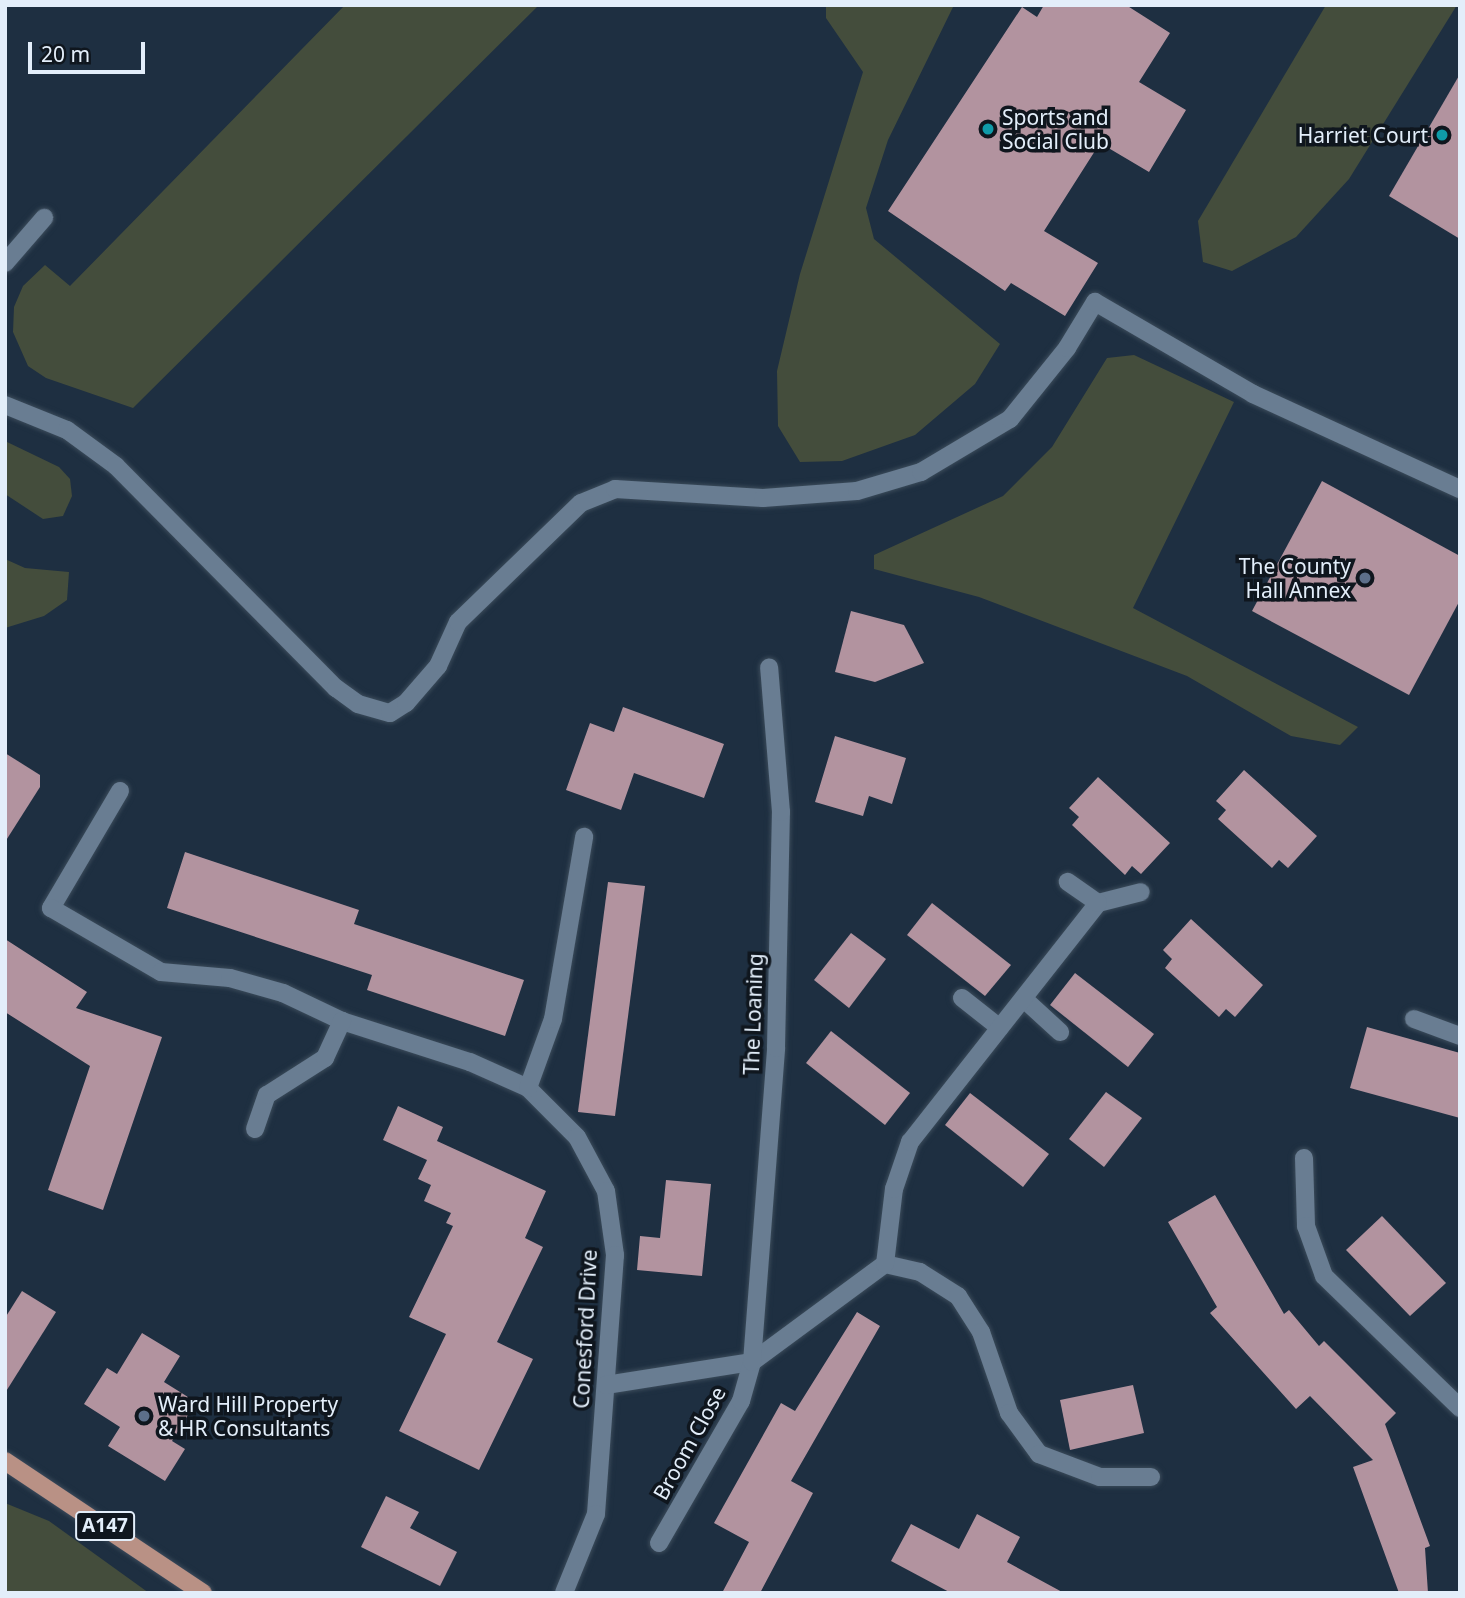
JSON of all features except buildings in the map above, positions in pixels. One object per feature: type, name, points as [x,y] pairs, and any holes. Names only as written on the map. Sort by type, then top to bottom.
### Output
[{"type":"main road","name":"A147","points":[[5,1461],[203,1593]]},
{"type":"street","points":[[5,263],[44,218]]},
{"type":"street","points":[[5,405],[67,430],[116,466],[336,688],[358,705],[390,713],[406,704],[438,666],[458,622],[581,503],[615,489],[763,498],[858,491],[921,472],[1010,419],[1060,357],[1095,302],[1253,394],[1460,489]]},
{"type":"street","name":"The Loaning","points":[[752,1362],[776,1048],[781,812],[769,667]]},
{"type":"street","name":"Conesford Drive","points":[[120,791],[51,908],[161,972],[230,978],[283,993],[342,1021],[470,1062],[528,1088],[578,1137],[606,1191],[615,1255],[596,1514],[564,1593]]},
{"type":"street","points":[[528,1088],[553,1019],[584,837]]},
{"type":"street","points":[[1068,882],[1098,903]]},
{"type":"street","points":[[1141,892],[1098,903],[910,1142],[894,1189],[885,1264],[920,1272],[958,1296],[981,1332],[1009,1413],[1039,1454],[1100,1477],[1151,1477]]},
{"type":"street","points":[[962,998],[1000,1028]]},
{"type":"street","points":[[1024,999],[1059,1032]]},
{"type":"street","points":[[1414,1018],[1460,1036]]},
{"type":"street","points":[[255,1129],[267,1095],[325,1058],[342,1021]]},
{"type":"street","points":[[1304,1158],[1306,1226],[1324,1276],[1460,1408]]},
{"type":"street","name":"Broom Close","points":[[606,1385],[752,1362],[885,1264]]},
{"type":"street","name":"Broom Close","points":[[659,1543],[741,1401],[752,1362]]},
{"type":"green space","points":[[345,5],[539,5],[133,408],[46,378],[28,366],[13,332],[14,307],[23,286],[45,265],[70,286]]},
{"type":"green space","points":[[826,5],[954,5],[888,140],[866,208],[874,239],[1000,344],[975,384],[915,435],[842,461],[800,462],[778,426],[777,371],[800,274],[863,72],[826,18]]},
{"type":"green space","points":[[1326,5],[1457,5],[1349,179],[1296,237],[1232,271],[1203,262],[1198,221]]},
{"type":"green space","points":[[1134,355],[1234,402],[1133,608],[1358,727],[1340,745],[1291,736],[1187,676],[979,597],[874,569],[874,555],[1003,496],[1052,447],[1107,358]]},
{"type":"green space","points":[[5,441],[59,467],[70,479],[72,496],[63,516],[43,519],[5,494]]},
{"type":"green space","points":[[5,559],[25,568],[69,572],[67,600],[44,616],[5,628]]},
{"type":"green space","points":[[5,1503],[49,1521],[149,1593],[5,1593]]},
{"type":"place","name":"Sports and Social Club","points":[[988,129]]},
{"type":"place","name":"Harriet Court","points":[[1442,135]]},
{"type":"place","name":"The County Hall Annex","points":[[1365,578]]},
{"type":"place","name":"Ward Hill Property & HR Consultants","points":[[144,1416]]}]
